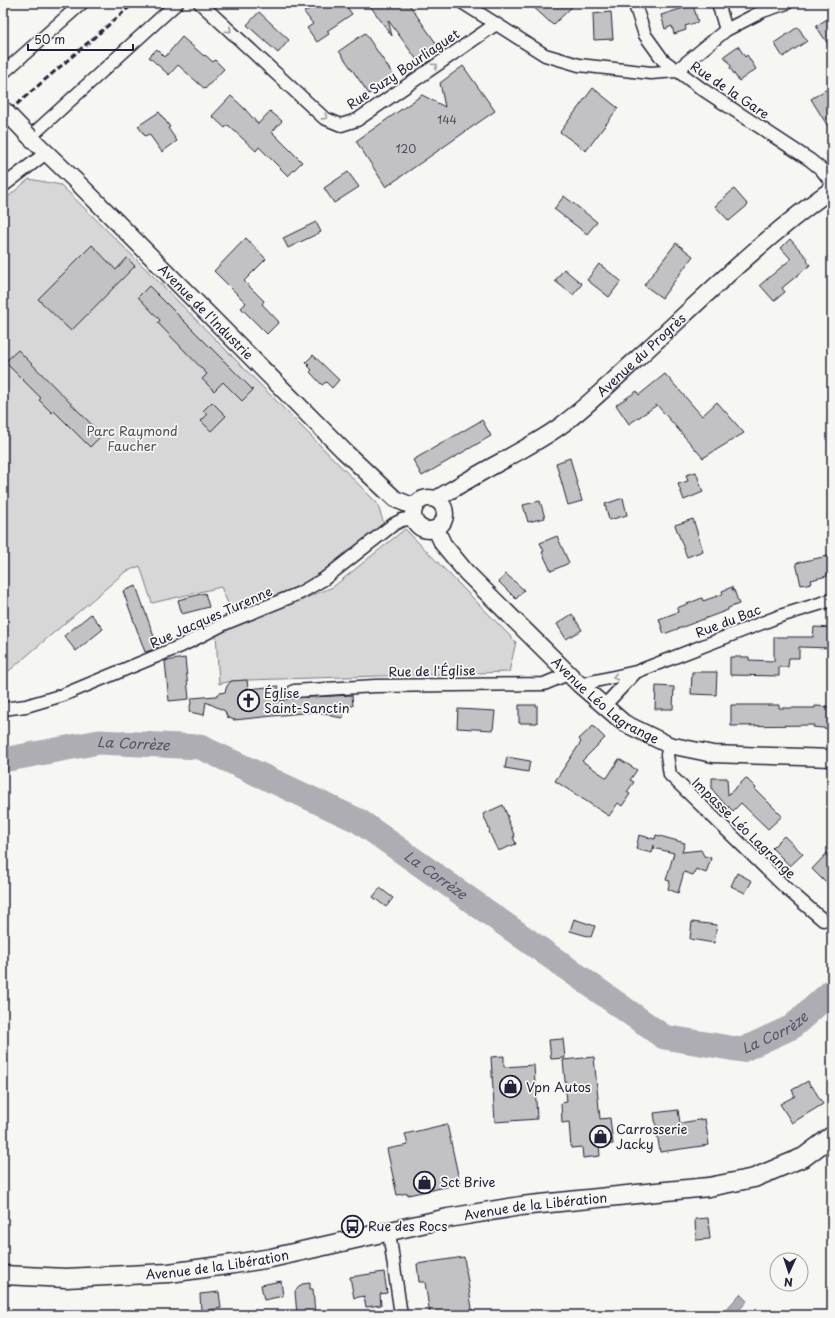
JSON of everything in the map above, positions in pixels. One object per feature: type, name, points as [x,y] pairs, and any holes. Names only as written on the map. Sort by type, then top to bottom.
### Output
[{"type":"main road","name":"Avenue de l'Industrie","points":[[3,109],[344,451],[395,499],[414,512]]},
{"type":"main road","name":"Avenue du Progrès","points":[[436,499],[563,425],[728,274],[806,208],[832,189]]},
{"type":"main road","points":[[431,498],[436,499],[440,502],[445,511],[444,522],[436,529],[422,529],[415,522],[414,512],[422,500],[431,498]]},
{"type":"main road","name":"Avenue Léo Lagrange","points":[[436,529],[443,544],[466,572],[580,686],[624,723],[669,745],[713,754],[832,758]]},
{"type":"main road","name":"Avenue de la Libération","points":[[3,1275],[66,1278],[169,1272],[242,1263],[448,1218],[521,1206],[666,1190],[709,1187],[754,1178],[804,1157],[832,1136]]},
{"type":"street","points":[[3,73],[82,3]]},
{"type":"street","points":[[30,137],[177,3]]},
{"type":"street","name":"Rue Suzy Bourliaguet","points":[[200,3],[324,118],[340,125],[357,120],[496,24]]},
{"type":"street","points":[[463,3],[545,55],[579,65],[651,73],[676,71],[726,30],[764,11],[787,3]]},
{"type":"street","name":"Rue de la Gare","points":[[636,3],[636,8],[645,35],[663,60],[676,71],[810,160],[821,169],[832,183]]},
{"type":"street","points":[[718,3],[726,30]]},
{"type":"street","points":[[3,186],[46,153]]},
{"type":"street","name":"Rue Jacques Turenne","points":[[3,709],[26,706],[63,695],[181,646],[226,623],[300,593],[324,579],[394,524],[414,512]]},
{"type":"street","name":"Rue du Bac","points":[[580,686],[591,682],[636,672],[780,616],[832,600]]},
{"type":"street","name":"Rue du Bac","points":[[604,706],[636,672]]},
{"type":"street","name":"Rue de l'Église","points":[[294,691],[374,686],[544,684],[568,674]]},
{"type":"street","name":"Impasse Léo Lagrange","points":[[669,745],[666,755],[670,775],[780,882],[823,920]]},
{"type":"street","points":[[389,1232],[401,1315]]},
{"type":"green space","name":"Parc Raymond Faucher","points":[[29,179],[61,185],[377,503],[386,530],[324,579],[235,620],[221,587],[152,603],[140,566],[125,572],[3,676],[3,201]]},
{"type":"green space","points":[[405,529],[516,642],[509,672],[247,680],[219,684],[216,634],[333,587]]},
{"type":"shaded area","points":[[740,1294],[747,1301],[735,1315],[727,1315],[724,1312]]},
{"type":"building","points":[[307,3],[344,3],[352,14],[327,31],[329,34],[317,42],[307,28],[313,24],[304,12],[311,8]]},
{"type":"building","points":[[368,3],[408,3],[438,46],[417,60],[388,20],[392,36]]},
{"type":"building","points":[[529,3],[576,3],[553,25]]},
{"type":"building","points":[[693,5],[698,22],[685,26],[686,30],[674,34],[672,26],[665,29],[661,15]]},
{"type":"building","points":[[259,12],[289,40],[278,53],[247,25]]},
{"type":"building","points":[[611,12],[613,39],[594,40],[593,14]]},
{"type":"building","points":[[832,16],[832,50],[816,26]]},
{"type":"building","points":[[798,27],[807,41],[783,57],[774,43]]},
{"type":"building","points":[[365,33],[394,76],[369,94],[339,51]]},
{"type":"building","points":[[182,37],[204,56],[205,55],[213,62],[215,60],[224,69],[205,89],[178,65],[169,75],[149,57],[157,49],[165,57]]},
{"type":"building","points":[[738,46],[745,57],[747,55],[756,69],[739,81],[724,56]]},
{"type":"building","points":[[463,66],[495,111],[386,187],[356,141],[422,95],[445,107],[440,83]]},
{"type":"building","points":[[832,86],[832,133],[811,99]]},
{"type":"building","points":[[593,88],[618,108],[586,151],[560,132]]},
{"type":"building","points":[[231,96],[258,124],[270,111],[282,121],[272,132],[302,162],[288,176],[259,147],[256,151],[228,125],[225,128],[212,116]]},
{"type":"building","points":[[159,112],[170,127],[168,128],[177,141],[162,152],[149,134],[145,136],[138,126]]},
{"type":"building","points":[[348,172],[359,187],[334,203],[324,188]]},
{"type":"building","points":[[734,189],[748,205],[729,221],[715,206]]},
{"type":"building","points":[[564,196],[597,222],[587,234],[554,209]]},
{"type":"building","points":[[316,222],[321,232],[288,248],[283,238]]},
{"type":"building","points":[[246,238],[266,259],[244,281],[264,301],[262,304],[279,322],[267,334],[241,308],[246,303],[214,271]]},
{"type":"building","points":[[790,239],[808,259],[807,261],[810,265],[782,288],[785,292],[774,301],[760,285],[791,259],[781,248]]},
{"type":"building","points":[[676,243],[693,256],[662,298],[644,285]]},
{"type":"building","points":[[92,245],[116,270],[127,258],[135,266],[71,331],[38,299]]},
{"type":"building","points":[[599,264],[621,281],[609,297],[587,280]]},
{"type":"building","points":[[564,269],[582,284],[573,295],[555,281]]},
{"type":"building","points":[[149,286],[253,390],[242,401],[223,382],[214,391],[202,379],[207,374],[158,323],[160,320],[138,297]]},
{"type":"building","points":[[18,350],[102,435],[90,447],[54,411],[52,413],[39,400],[41,398],[5,362]]},
{"type":"building","points":[[313,355],[339,380],[332,388],[326,382],[322,385],[310,372],[312,370],[306,362]]},
{"type":"building","points":[[665,374],[702,416],[717,402],[744,433],[703,458],[657,405],[629,424],[616,405],[637,391],[639,395]]},
{"type":"building","points":[[212,402],[226,416],[211,431],[201,421],[207,415],[203,411]]},
{"type":"building","points":[[482,420],[491,436],[422,476],[413,460]]},
{"type":"building","points":[[570,458],[582,501],[568,505],[556,463]]},
{"type":"building","points":[[696,472],[703,492],[684,500],[678,484],[688,481],[686,475]]},
{"type":"building","points":[[623,498],[627,515],[609,520],[605,504]]},
{"type":"building","points":[[540,501],[545,518],[528,522],[523,505]]},
{"type":"building","points":[[693,519],[703,551],[687,557],[675,525]]},
{"type":"building","points":[[557,536],[569,563],[551,571],[542,552],[544,551],[540,543]]},
{"type":"building","points":[[832,555],[832,572],[827,574],[827,576],[811,580],[812,583],[801,585],[796,563]]},
{"type":"building","points":[[506,574],[524,590],[516,599],[499,582]]},
{"type":"building","points":[[136,586],[158,648],[145,652],[123,591]]},
{"type":"building","points":[[732,587],[739,604],[728,608],[728,610],[664,634],[659,619],[678,612],[677,608],[702,598],[703,601],[723,594],[722,591]]},
{"type":"building","points":[[205,593],[209,607],[182,614],[178,600]]},
{"type":"building","points":[[91,614],[103,629],[76,651],[64,636]]},
{"type":"building","points":[[572,614],[582,630],[566,639],[557,624]]},
{"type":"building","points":[[814,627],[832,628],[832,648],[799,647],[799,658],[789,658],[788,667],[779,667],[779,676],[730,675],[730,657],[749,657],[749,660],[774,661],[774,637],[813,637]]},
{"type":"building","points":[[185,658],[189,699],[169,701],[165,661]]},
{"type":"building","points":[[692,672],[717,672],[716,695],[691,694]]},
{"type":"building","points":[[247,680],[248,689],[278,686],[280,701],[292,698],[352,695],[353,706],[346,706],[346,709],[343,709],[343,718],[331,716],[331,714],[312,712],[234,720],[227,717],[225,711],[206,702],[204,715],[189,712],[192,698],[216,696],[225,692],[231,681]]},
{"type":"building","points":[[656,686],[674,687],[673,709],[655,709]]},
{"type":"building","points":[[519,705],[537,705],[537,723],[519,723]]},
{"type":"building","points":[[731,705],[779,705],[779,708],[815,708],[815,706],[832,707],[832,729],[813,727],[814,725],[731,726]]},
{"type":"building","points":[[458,709],[495,711],[493,730],[457,728]]},
{"type":"building","points":[[593,726],[605,738],[582,761],[607,778],[619,759],[637,770],[630,780],[634,782],[627,792],[630,794],[622,806],[618,803],[609,816],[555,781],[581,742],[579,739]]},
{"type":"building","points":[[507,757],[530,761],[528,772],[505,768]]},
{"type":"building","points":[[712,778],[727,778],[728,795],[746,778],[782,816],[768,829],[741,803],[733,811],[728,806],[728,808],[712,789]]},
{"type":"building","points":[[503,805],[515,837],[513,837],[516,844],[498,851],[489,832],[490,831],[483,814]]},
{"type":"building","points":[[639,835],[655,839],[656,835],[685,843],[682,852],[701,850],[704,856],[711,858],[706,873],[696,869],[693,875],[684,872],[678,893],[668,889],[670,881],[666,880],[674,853],[653,848],[652,853],[636,849]]},
{"type":"building","points":[[784,836],[803,854],[790,866],[772,848]]},
{"type":"building","points":[[832,848],[832,889],[812,869]]},
{"type":"building","points":[[737,873],[752,881],[745,893],[731,886]]},
{"type":"building","points":[[380,888],[393,898],[386,907],[373,897]]},
{"type":"building","points":[[574,919],[595,926],[591,937],[570,931]]},
{"type":"building","points":[[692,922],[717,925],[714,943],[690,939]]},
{"type":"building","points":[[563,1039],[565,1058],[551,1059],[549,1040]]},
{"type":"building","points":[[504,1056],[504,1067],[534,1065],[537,1119],[495,1122],[491,1057]]},
{"type":"building","points":[[594,1057],[600,1119],[610,1118],[613,1144],[599,1145],[600,1156],[583,1158],[582,1147],[571,1148],[569,1122],[562,1123],[561,1103],[567,1102],[563,1060]]},
{"type":"building","points":[[808,1081],[823,1104],[792,1123],[780,1104],[795,1096],[792,1090]]},
{"type":"building","points":[[678,1110],[680,1123],[705,1119],[709,1145],[660,1152],[654,1113]]},
{"type":"building","points":[[447,1124],[460,1184],[408,1195],[408,1193],[397,1195],[387,1149],[408,1145],[405,1134]]},
{"type":"building","points":[[708,1218],[710,1239],[696,1240],[695,1219]]},
{"type":"building","points":[[464,1257],[473,1315],[430,1315],[425,1282],[419,1282],[417,1264]]},
{"type":"building","points":[[384,1272],[387,1293],[380,1294],[381,1305],[366,1307],[364,1296],[354,1298],[350,1277]]},
{"type":"building","points":[[281,1281],[283,1296],[264,1300],[261,1285]]},
{"type":"building","points":[[310,1283],[310,1289],[313,1289],[315,1314],[297,1315],[295,1291],[302,1284]]},
{"type":"building","points":[[219,1292],[221,1308],[201,1311],[200,1294]]},
{"type":"waterway","name":"La Corrèze","points":[[3,760],[99,742],[200,747],[359,821],[664,1037],[742,1050],[792,1027],[832,991]]},
{"type":"railway","points":[[3,116],[134,3]]},
{"type":"place","name":"Église Saint-Sanctin","points":[[248,700]]},
{"type":"place","name":"Vpn Autos","points":[[511,1087]]},
{"type":"place","name":"Carrosserie Jacky","points":[[601,1136]]},
{"type":"place","name":"Sct Brive","points":[[424,1182]]},
{"type":"place","name":"Rue des Rocs","points":[[352,1226]]}]
